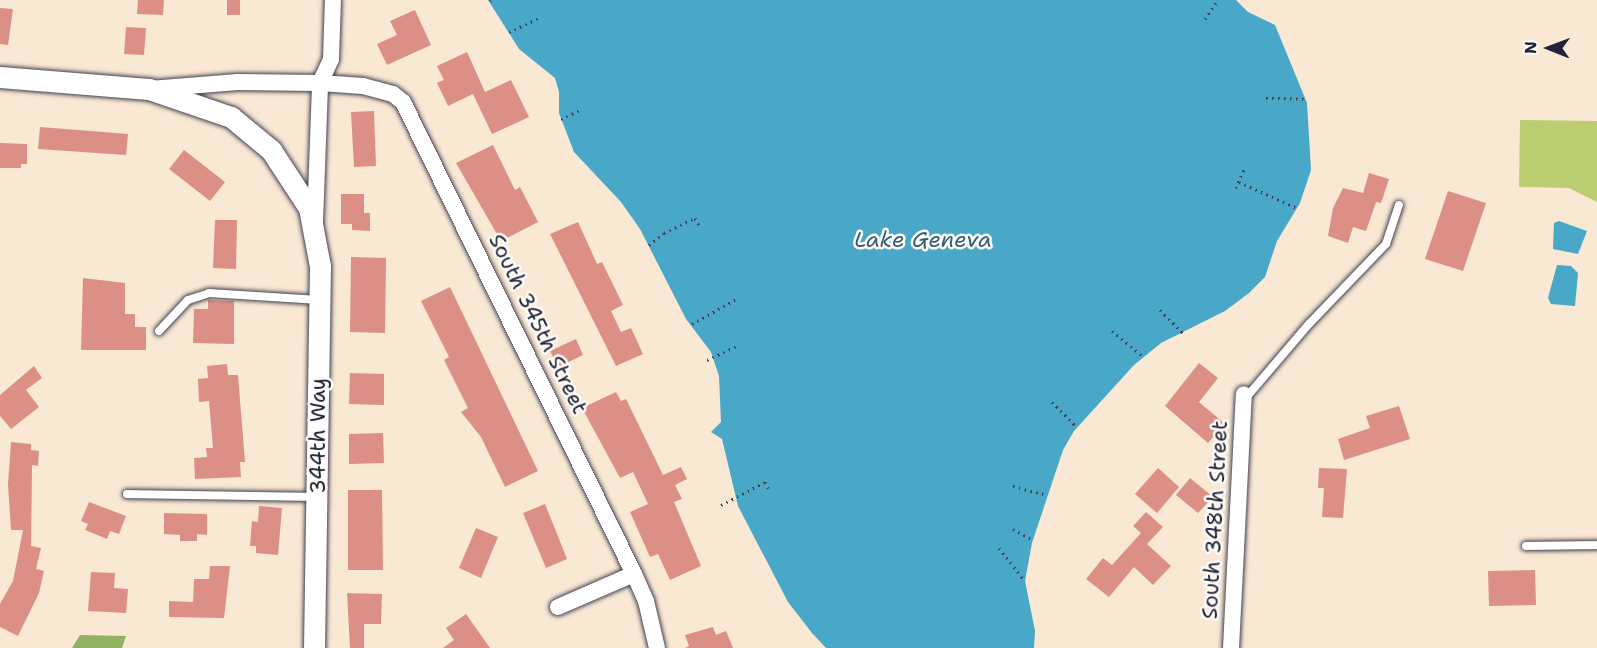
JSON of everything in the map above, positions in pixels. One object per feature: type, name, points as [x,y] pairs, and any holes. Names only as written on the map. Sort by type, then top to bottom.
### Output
[{"type":"street","points":[[315,225],[320,83],[331,59],[333,0]]},
{"type":"street","points":[[0,77],[149,89],[211,109],[244,124],[281,162],[315,225]]},
{"type":"street","name":"South 345th Street","points":[[149,89],[220,83],[320,83],[363,86],[393,94],[406,107],[634,574],[646,601],[657,648]]},
{"type":"street","name":"344th Way","points":[[314,648],[318,497],[319,300],[315,225]]},
{"type":"street","name":"South 348th Street","points":[[1231,648],[1244,397]]},
{"type":"street","points":[[558,607],[634,574]]},
{"type":"lane","points":[[1244,397],[1309,324],[1386,244],[1399,205]]},
{"type":"lane","points":[[159,331],[188,300],[209,293],[319,300]]},
{"type":"lane","points":[[127,494],[318,497]]},
{"type":"lane","points":[[1526,546],[1597,545]]},
{"type":"path","points":[[1205,19],[1218,0]]},
{"type":"path","points":[[508,32],[538,18]]},
{"type":"path","points":[[1266,98],[1306,99]]},
{"type":"path","points":[[561,119],[580,110]]},
{"type":"path","points":[[1236,188],[1244,169]]},
{"type":"path","points":[[1239,182],[1297,208]]},
{"type":"path","points":[[649,245],[664,233],[695,218],[699,225]]},
{"type":"path","points":[[692,324],[738,298]]},
{"type":"path","points":[[1160,310],[1183,333]]},
{"type":"path","points":[[1112,331],[1144,357]]},
{"type":"path","points":[[707,360],[739,345]]},
{"type":"path","points":[[1052,402],[1077,427]]},
{"type":"path","points":[[722,506],[765,482],[768,488]]},
{"type":"path","points":[[1013,486],[1047,495]]},
{"type":"path","points":[[1013,529],[1033,540]]},
{"type":"path","points":[[999,548],[1025,581]]},
{"type":"green space","points":[[1520,120],[1597,121],[1597,202],[1569,188],[1519,187]]},
{"type":"green space","points":[[80,635],[126,636],[122,648],[72,648]]},
{"type":"water","name":"Lake Geneva","points":[[488,0],[1236,0],[1248,12],[1275,25],[1307,103],[1311,170],[1300,203],[1277,241],[1265,277],[1249,293],[1225,311],[1161,343],[1134,365],[1074,431],[1063,450],[1032,543],[1025,581],[1035,631],[1034,648],[826,648],[812,633],[788,602],[738,506],[722,439],[711,432],[721,422],[719,376],[711,352],[686,319],[640,229],[621,202],[574,152],[559,113],[559,92],[555,78],[519,49]]},
{"type":"water","points":[[1559,221],[1587,231],[1578,254],[1553,249],[1554,223]]},
{"type":"water","points":[[1557,265],[1571,266],[1578,273],[1575,306],[1551,304],[1548,298]]},
{"type":"building","points":[[138,0],[164,0],[163,15],[137,14]]},
{"type":"building","points":[[227,0],[240,0],[240,15],[227,15]]},
{"type":"building","points":[[0,8],[13,9],[8,45],[0,44]]},
{"type":"building","points":[[415,10],[431,45],[387,65],[377,44],[397,35],[390,21]]},
{"type":"building","points":[[126,27],[146,28],[144,55],[124,54]]},
{"type":"building","points":[[467,52],[485,92],[511,80],[529,117],[492,134],[473,94],[448,106],[437,83],[444,80],[437,66]]},
{"type":"building","points":[[374,111],[376,166],[354,167],[351,112]]},
{"type":"building","points":[[40,127],[128,134],[126,155],[38,149]]},
{"type":"building","points":[[0,143],[27,144],[27,164],[21,164],[21,168],[0,168]]},
{"type":"building","points":[[493,145],[515,190],[520,187],[538,222],[501,241],[456,163]]},
{"type":"building","points":[[184,150],[225,182],[210,201],[169,169]]},
{"type":"building","points":[[1369,173],[1389,179],[1381,203],[1376,202],[1366,231],[1353,227],[1348,243],[1328,236],[1333,208],[1343,188],[1363,193]]},
{"type":"building","points":[[1448,191],[1486,203],[1463,271],[1425,259]]},
{"type":"building","points":[[341,194],[364,194],[364,213],[370,213],[370,231],[352,230],[352,224],[341,224]]},
{"type":"building","points":[[215,220],[237,220],[236,269],[213,268]]},
{"type":"building","points":[[578,222],[597,264],[602,262],[623,305],[611,311],[621,332],[631,328],[643,354],[616,366],[550,234]]},
{"type":"building","points":[[351,257],[386,258],[385,333],[350,332]]},
{"type":"building","points":[[83,278],[125,283],[125,314],[135,314],[135,327],[146,327],[146,350],[81,350]]},
{"type":"building","points":[[450,287],[538,471],[505,487],[481,437],[461,412],[468,408],[444,360],[449,357],[421,301]]},
{"type":"building","points":[[208,300],[234,301],[234,344],[193,343],[194,309],[208,309]]},
{"type":"building","points":[[576,339],[583,355],[558,367],[550,351]]},
{"type":"building","points":[[1199,363],[1218,378],[1199,402],[1225,424],[1208,443],[1165,406]]},
{"type":"building","points":[[227,364],[228,375],[238,375],[245,462],[240,462],[241,477],[195,479],[194,458],[207,457],[206,448],[213,448],[209,401],[199,402],[198,379],[208,378],[207,366]]},
{"type":"building","points":[[34,366],[42,378],[26,390],[39,407],[11,429],[0,416],[0,395]]},
{"type":"building","points":[[350,373],[384,374],[384,405],[349,404]]},
{"type":"building","points":[[616,392],[621,401],[626,399],[663,475],[681,467],[687,479],[675,485],[682,499],[674,502],[701,566],[670,580],[658,554],[650,557],[630,512],[648,504],[633,472],[620,478],[582,408]]},
{"type":"building","points":[[1399,406],[1410,439],[1344,460],[1338,439],[1370,428],[1366,416]]},
{"type":"building","points":[[383,433],[384,463],[349,464],[349,434]]},
{"type":"building","points":[[11,442],[31,444],[31,450],[39,451],[38,466],[32,465],[31,546],[41,548],[36,569],[44,571],[39,593],[18,636],[0,627],[0,604],[13,581],[23,530],[11,530],[8,484]]},
{"type":"building","points":[[1158,468],[1179,487],[1157,513],[1135,494]]},
{"type":"building","points":[[1319,468],[1347,469],[1343,518],[1322,517],[1324,488],[1318,488]]},
{"type":"building","points":[[1190,478],[1213,497],[1198,513],[1176,495]]},
{"type":"building","points":[[348,490],[382,490],[383,570],[348,570]]},
{"type":"building","points":[[89,502],[126,516],[119,534],[110,531],[107,539],[85,530],[88,524],[81,521]]},
{"type":"building","points":[[545,504],[567,559],[546,568],[523,513]]},
{"type":"building","points":[[259,506],[282,508],[278,555],[256,553],[256,546],[250,546],[252,521],[258,522]]},
{"type":"building","points":[[1146,512],[1163,527],[1147,544],[1171,566],[1153,585],[1134,567],[1109,597],[1086,579],[1103,558],[1112,565],[1141,533],[1133,526]]},
{"type":"building","points":[[164,513],[207,514],[207,535],[197,534],[197,541],[180,541],[180,535],[164,534]]},
{"type":"building","points":[[476,528],[498,537],[481,578],[459,568]]},
{"type":"building","points":[[210,566],[230,566],[224,618],[169,617],[169,601],[193,602],[194,579],[209,579]]},
{"type":"building","points":[[1535,570],[1536,605],[1489,606],[1488,571]]},
{"type":"building","points":[[91,572],[115,573],[114,588],[128,589],[126,613],[88,611]]},
{"type":"building","points":[[347,593],[382,594],[381,624],[364,624],[364,648],[350,648]]},
{"type":"building","points":[[466,614],[490,648],[443,648],[454,640],[446,628]]},
{"type":"building","points":[[713,627],[716,635],[726,631],[733,648],[685,648],[689,646],[685,635]]}]
